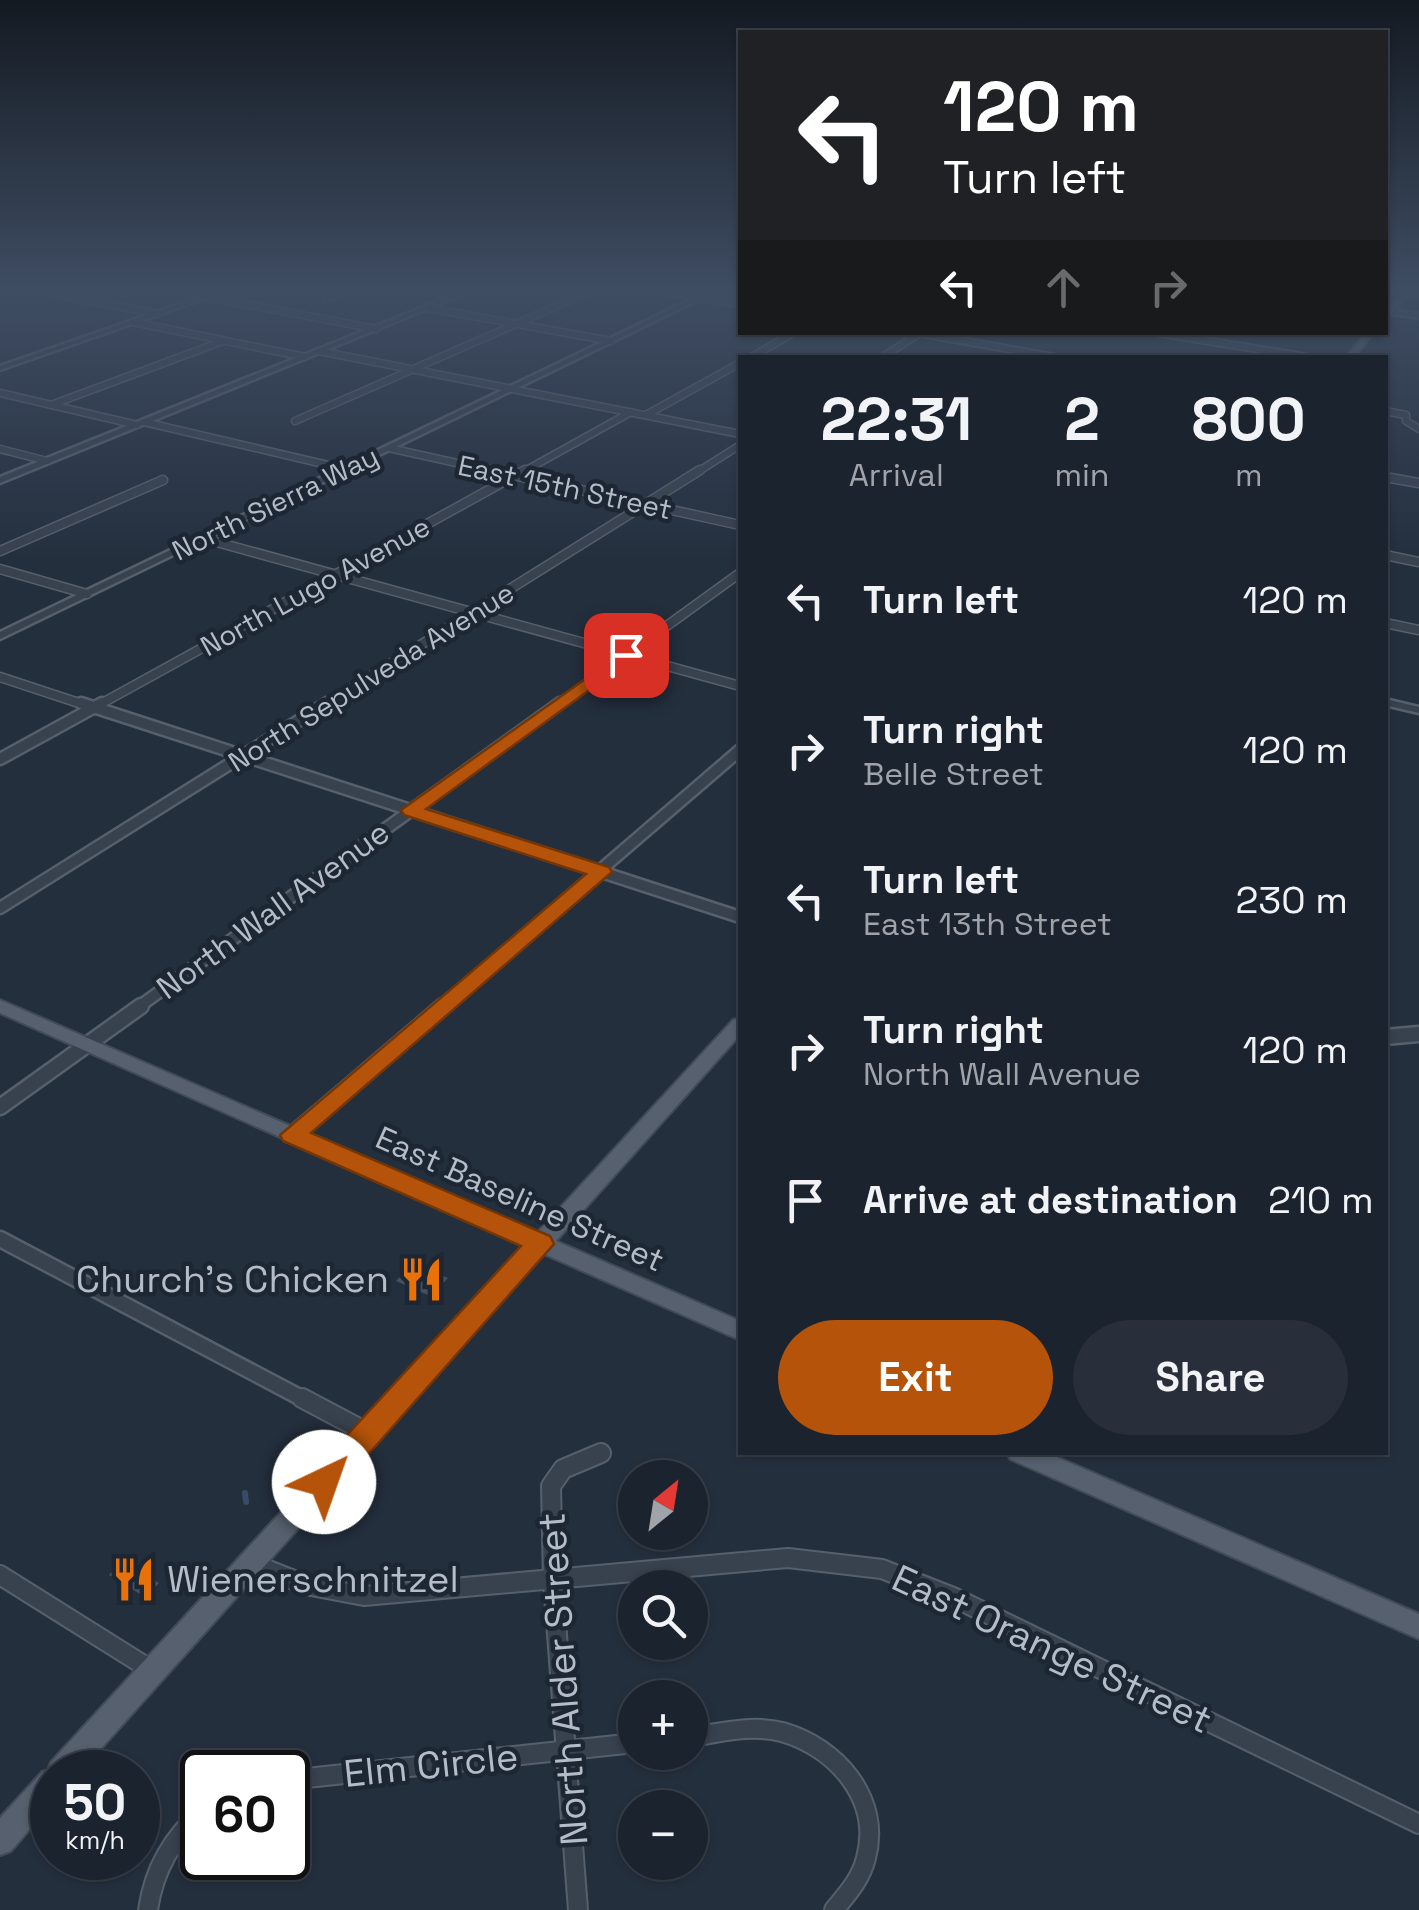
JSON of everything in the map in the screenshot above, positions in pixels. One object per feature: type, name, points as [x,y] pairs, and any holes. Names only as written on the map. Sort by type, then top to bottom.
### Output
[{"type":"main road","name":"East Baseline Street","points":[[0,1006],[738,1330]]},
{"type":"main road","points":[[81,1750],[738,1026]]},
{"type":"main road","points":[[1026,1455],[1419,1627]]},
{"type":"main road","points":[[0,1840],[30,1807]]},
{"type":"street","points":[[51,405],[114,381]]},
{"type":"street","points":[[0,480],[246,381]]},
{"type":"street","points":[[296,421],[387,381]]},
{"type":"street","points":[[469,381],[738,434]]},
{"type":"street","name":"North Sierra Way","points":[[0,636],[527,381]]},
{"type":"street","points":[[646,416],[708,381]]},
{"type":"street","points":[[0,393],[346,470]]},
{"type":"street","name":"North Lugo Avenue","points":[[0,760],[630,412]]},
{"type":"street","points":[[1388,412],[1419,413]]},
{"type":"street","points":[[1406,415],[1406,421],[1419,429]]},
{"type":"street","name":"North Sepulveda Avenue","points":[[0,908],[738,445]]},
{"type":"street","name":"East 15th Street","points":[[390,448],[738,524]]},
{"type":"street","points":[[0,449],[47,461]]},
{"type":"street","points":[[1388,478],[1419,483]]},
{"type":"street","points":[[0,551],[163,480]]},
{"type":"street","points":[[202,538],[738,685]]},
{"type":"street","points":[[1388,556],[1419,562]]},
{"type":"street","points":[[0,570],[87,594]]},
{"type":"street","name":"North Wall Avenue","points":[[0,1107],[738,574]]},
{"type":"street","points":[[1388,624],[1419,630]]},
{"type":"street","points":[[0,677],[738,916]]},
{"type":"street","points":[[1388,703],[1419,710]]},
{"type":"street","points":[[292,1135],[738,752]]},
{"type":"street","points":[[1388,1037],[1419,1034]]},
{"type":"street","points":[[0,1239],[368,1433]]},
{"type":"street","name":"North Alder Street","points":[[578,1910],[553,1582],[551,1486],[562,1469],[601,1453]]},
{"type":"street","name":"East Orange Street","points":[[251,1563],[298,1586],[330,1594],[364,1596],[788,1558],[882,1569],[953,1596],[1419,1824]]},
{"type":"street","points":[[0,1575],[154,1671]]},
{"type":"street","points":[[708,1735],[759,1730],[783,1732],[816,1746],[846,1772],[868,1812],[870,1835],[860,1877],[834,1910]]},
{"type":"street","name":"Elm Circle","points":[[310,1778],[618,1746]]},
{"type":"street","points":[[148,1910],[158,1865],[180,1834]]},
{"type":"building","name":"Church's Chicken","points":[[413,1262],[448,1278],[430,1296],[396,1281]]},
{"type":"building","name":"Wienerschnitzel","points":[[122,1561],[159,1583],[145,1597],[109,1575]]},
{"type":"waterway","points":[[245,1493],[246,1502]]},
{"type":"place","name":"Church's Chicken","points":[[422,1279]]},
{"type":"place","name":"Wienerschnitzel","points":[[134,1579]]},
{"type":"route","points":[[324,1482],[540,1244],[292,1135],[601,872],[411,810],[626,655]]}]
